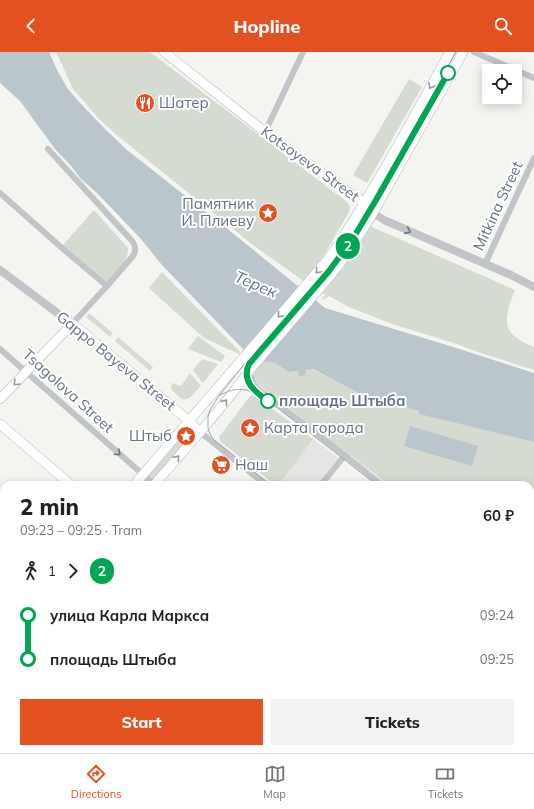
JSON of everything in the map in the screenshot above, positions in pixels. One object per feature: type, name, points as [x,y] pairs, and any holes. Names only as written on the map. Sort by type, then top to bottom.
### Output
[{"type":"main road","name":"Kotsoyeva Street","points":[[164,52],[265,132],[339,186],[358,198],[373,213]]},
{"type":"main road","points":[[138,481],[329,258],[344,237],[371,193],[450,52]]},
{"type":"main road","points":[[158,481],[348,253],[373,213],[463,52]]},
{"type":"main road","points":[[0,399],[72,324]]},
{"type":"main road","name":"Gappo Bayeva Street","points":[[72,324],[189,421],[200,432]]},
{"type":"main road","points":[[0,424],[66,481]]},
{"type":"street","points":[[265,132],[303,52]]},
{"type":"street","points":[[474,52],[534,78]]},
{"type":"street","points":[[48,149],[136,247],[133,256],[72,324]]},
{"type":"street","name":"Mitkina Street","points":[[485,264],[534,158]]},
{"type":"street","points":[[0,193],[107,286]]},
{"type":"street","name":"Kotsoyeva Street","points":[[373,213],[384,220],[511,275],[534,287]]},
{"type":"street","name":"Gappo Bayeva Street","points":[[0,270],[72,324]]},
{"type":"street","name":"Tsagolova Street","points":[[0,349],[150,481]]},
{"type":"street","points":[[252,367],[250,375],[256,387],[377,481]]},
{"type":"street","name":"Gappo Bayeva Street","points":[[200,432],[261,481]]},
{"type":"street","points":[[324,481],[345,455]]},
{"type":"shaded area","points":[[56,52],[150,52],[347,202],[350,206],[349,212],[324,255],[305,282],[253,245],[101,121],[73,89]]},
{"type":"shaded area","points":[[409,79],[422,87],[367,183],[353,175]]},
{"type":"shaded area","points":[[94,210],[128,248],[128,253],[124,263],[107,282],[63,245]]},
{"type":"shaded area","points":[[370,226],[515,290],[508,310],[508,327],[517,339],[534,347],[534,370],[392,324],[349,307],[329,296],[323,300],[322,298],[326,295],[320,292],[343,268]]},
{"type":"shaded area","points":[[162,272],[240,352],[239,354],[204,338],[149,288]]},
{"type":"shaded area","points":[[89,313],[113,333],[110,337],[86,317]]},
{"type":"shaded area","points":[[198,336],[225,356],[221,362],[188,349]]},
{"type":"shaded area","points":[[118,337],[153,367],[150,371],[115,341]]},
{"type":"shaded area","points":[[202,359],[218,364],[203,383],[193,370]]},
{"type":"shaded area","points":[[261,362],[275,363],[288,372],[312,369],[362,395],[419,410],[420,414],[534,442],[534,481],[384,481],[264,389],[257,382],[253,373]]},
{"type":"shaded area","points":[[190,373],[201,386],[188,399],[182,399],[171,389],[172,383],[181,386]]},
{"type":"shaded area","name":"площадь Штыба","points":[[251,395],[256,397],[313,439],[282,481],[270,481],[220,441],[219,437]]},
{"type":"shaded area","points":[[184,434],[189,438],[152,480],[147,476]]},
{"type":"shaded area","points":[[313,439],[337,457],[338,462],[322,481],[282,481]]},
{"type":"water","name":"Терек","points":[[0,52],[49,52],[68,89],[105,129],[127,150],[325,308],[534,373],[534,442],[419,414],[419,410],[362,395],[313,369],[288,372],[275,363],[261,362],[243,349],[162,265],[141,239],[98,194],[80,178],[55,149],[20,101],[0,83]]},
{"type":"water","points":[[410,426],[478,446],[472,466],[404,446]]},
{"type":"pier","points":[[300,286],[316,298],[260,364],[243,351]]},
{"type":"waterway","points":[[301,361],[302,373]]},
{"type":"tram line","points":[[266,481],[213,439],[208,428],[208,416],[210,410],[218,397],[246,362],[337,256],[354,231],[456,52]]},
{"type":"tram line","name":"2","points":[[268,401],[262,398],[248,384],[246,375],[249,364],[329,271],[352,240],[448,73]]},
{"type":"tram line","points":[[251,361],[247,366],[246,376],[251,385],[262,397]]},
{"type":"tram line","points":[[219,396],[228,391],[239,389],[252,392],[264,398],[372,481]]},
{"type":"place","name":"Шатер","points":[[145,103]]},
{"type":"place","name":"Памятник И. Плиеву","points":[[268,213]]},
{"type":"place","name":"площадь Штыба","points":[[268,401]]},
{"type":"place","name":"Карта города","points":[[250,428]]},
{"type":"place","name":"Штыб","points":[[186,436]]},
{"type":"place","name":"Наш","points":[[221,465]]}]
